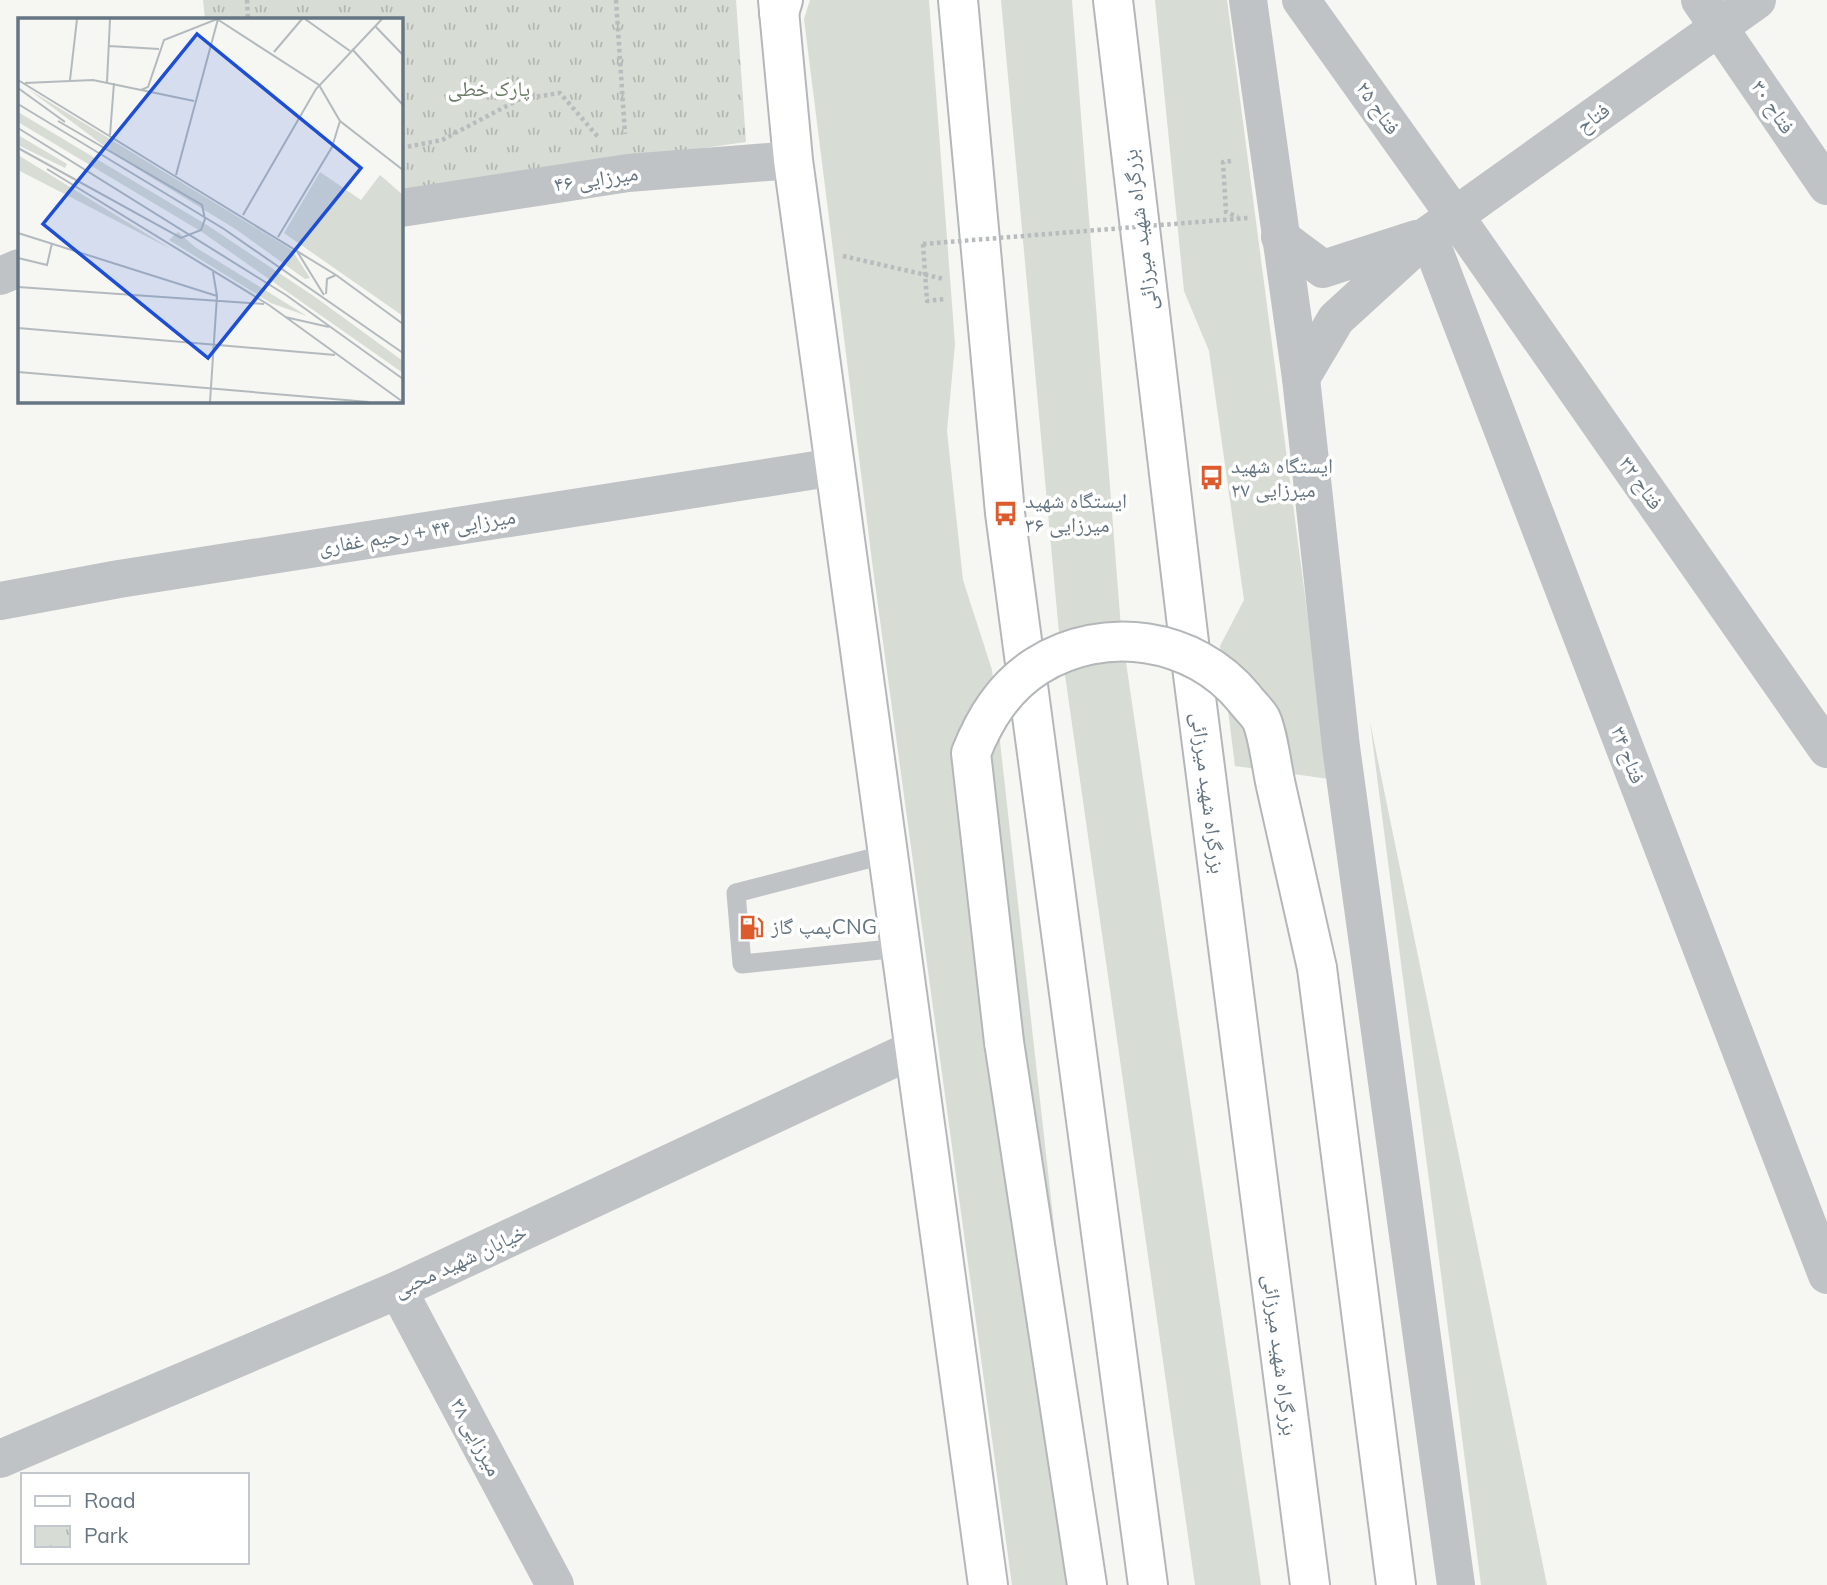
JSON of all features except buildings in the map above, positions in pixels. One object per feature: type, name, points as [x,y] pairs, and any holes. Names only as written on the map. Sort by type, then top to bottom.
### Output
[{"type":"main road","points":[[958,0],[1005,513],[1148,1585]]},
{"type":"main road","name":"بزرگراه شهید میرزائی","points":[[1113,0],[1188,637],[1310,1585]]},
{"type":"main road","points":[[780,4],[793,160],[988,1585]]},
{"type":"main road","points":[[1087,1585],[1004,1042],[971,753],[988,716],[1015,683],[1060,654],[1086,645],[1114,641],[1165,647],[1213,668],[1233,685],[1261,720],[1317,968],[1396,1585]]},
{"type":"street","points":[[1248,0],[1264,228],[1301,378],[1341,747],[1456,1585]]},
{"type":"street","name":"فتاح ۲۵","points":[[1301,0],[1442,226]]},
{"type":"street","name":"فتاح","points":[[1301,378],[1336,319],[1442,226],[1709,14],[1757,0]]},
{"type":"street","name":"فتاح ۳۰","points":[[1709,14],[1827,186]]},
{"type":"street","name":"میرزایی ۴۶","points":[[402,208],[628,173],[793,160]]},
{"type":"street","name":"فتاح","points":[[1264,228],[1323,269],[1442,226]]},
{"type":"street","name":"فتاح ۳۲","points":[[1442,226],[1827,749]]},
{"type":"street","name":"فتاح ۳۴","points":[[1442,226],[1827,1275]]},
{"type":"street","points":[[0,276],[18,268]]},
{"type":"street","name":"میرزایی ۴۴ + رحیم غفاری","points":[[0,601],[119,579],[835,467]]},
{"type":"street","name":"خیابان شهید محبی","points":[[0,1459],[398,1290],[914,1049]]},
{"type":"street","name":"میرزایی ۳۸","points":[[398,1290],[555,1585]]},
{"type":"lane","points":[[887,854],[736,893],[742,964],[900,948]]},
{"type":"path","points":[[247,0],[248,18]]},
{"type":"path","points":[[616,0],[628,173]]},
{"type":"path","points":[[402,148],[442,141],[520,99],[560,93],[628,173]]},
{"type":"path","points":[[805,247],[868,262],[893,267],[919,273],[931,276],[944,279],[945,300],[927,301],[925,278],[925,267],[923,244],[1264,228]]},
{"type":"green space","name":"پارک خطی","points":[[203,0],[736,0],[746,142],[402,191],[402,18],[205,18]]},
{"type":"green space","points":[[810,0],[929,0],[955,344],[947,431],[963,580],[992,670],[1076,1423],[1085,1585],[1012,1585],[873,569],[804,19]]},
{"type":"green space","points":[[1001,0],[1072,0],[1121,628],[1261,1585],[1195,1585],[1059,633]]},
{"type":"green space","points":[[1155,0],[1227,0],[1329,779],[1235,766],[1220,646],[1244,600],[1209,351],[1184,291]]},
{"type":"green space","points":[[1370,722],[1547,1585],[1481,1585]]},
{"type":"place","name":"ایستگاه شهید میرزایی ۲۷","points":[[1211,478]]},
{"type":"place","name":"ایستگاه شهید میرزایی ۳۶","points":[[1005,513]]},
{"type":"place","name":"پمپ گازCNG","points":[[751,927]]}]
